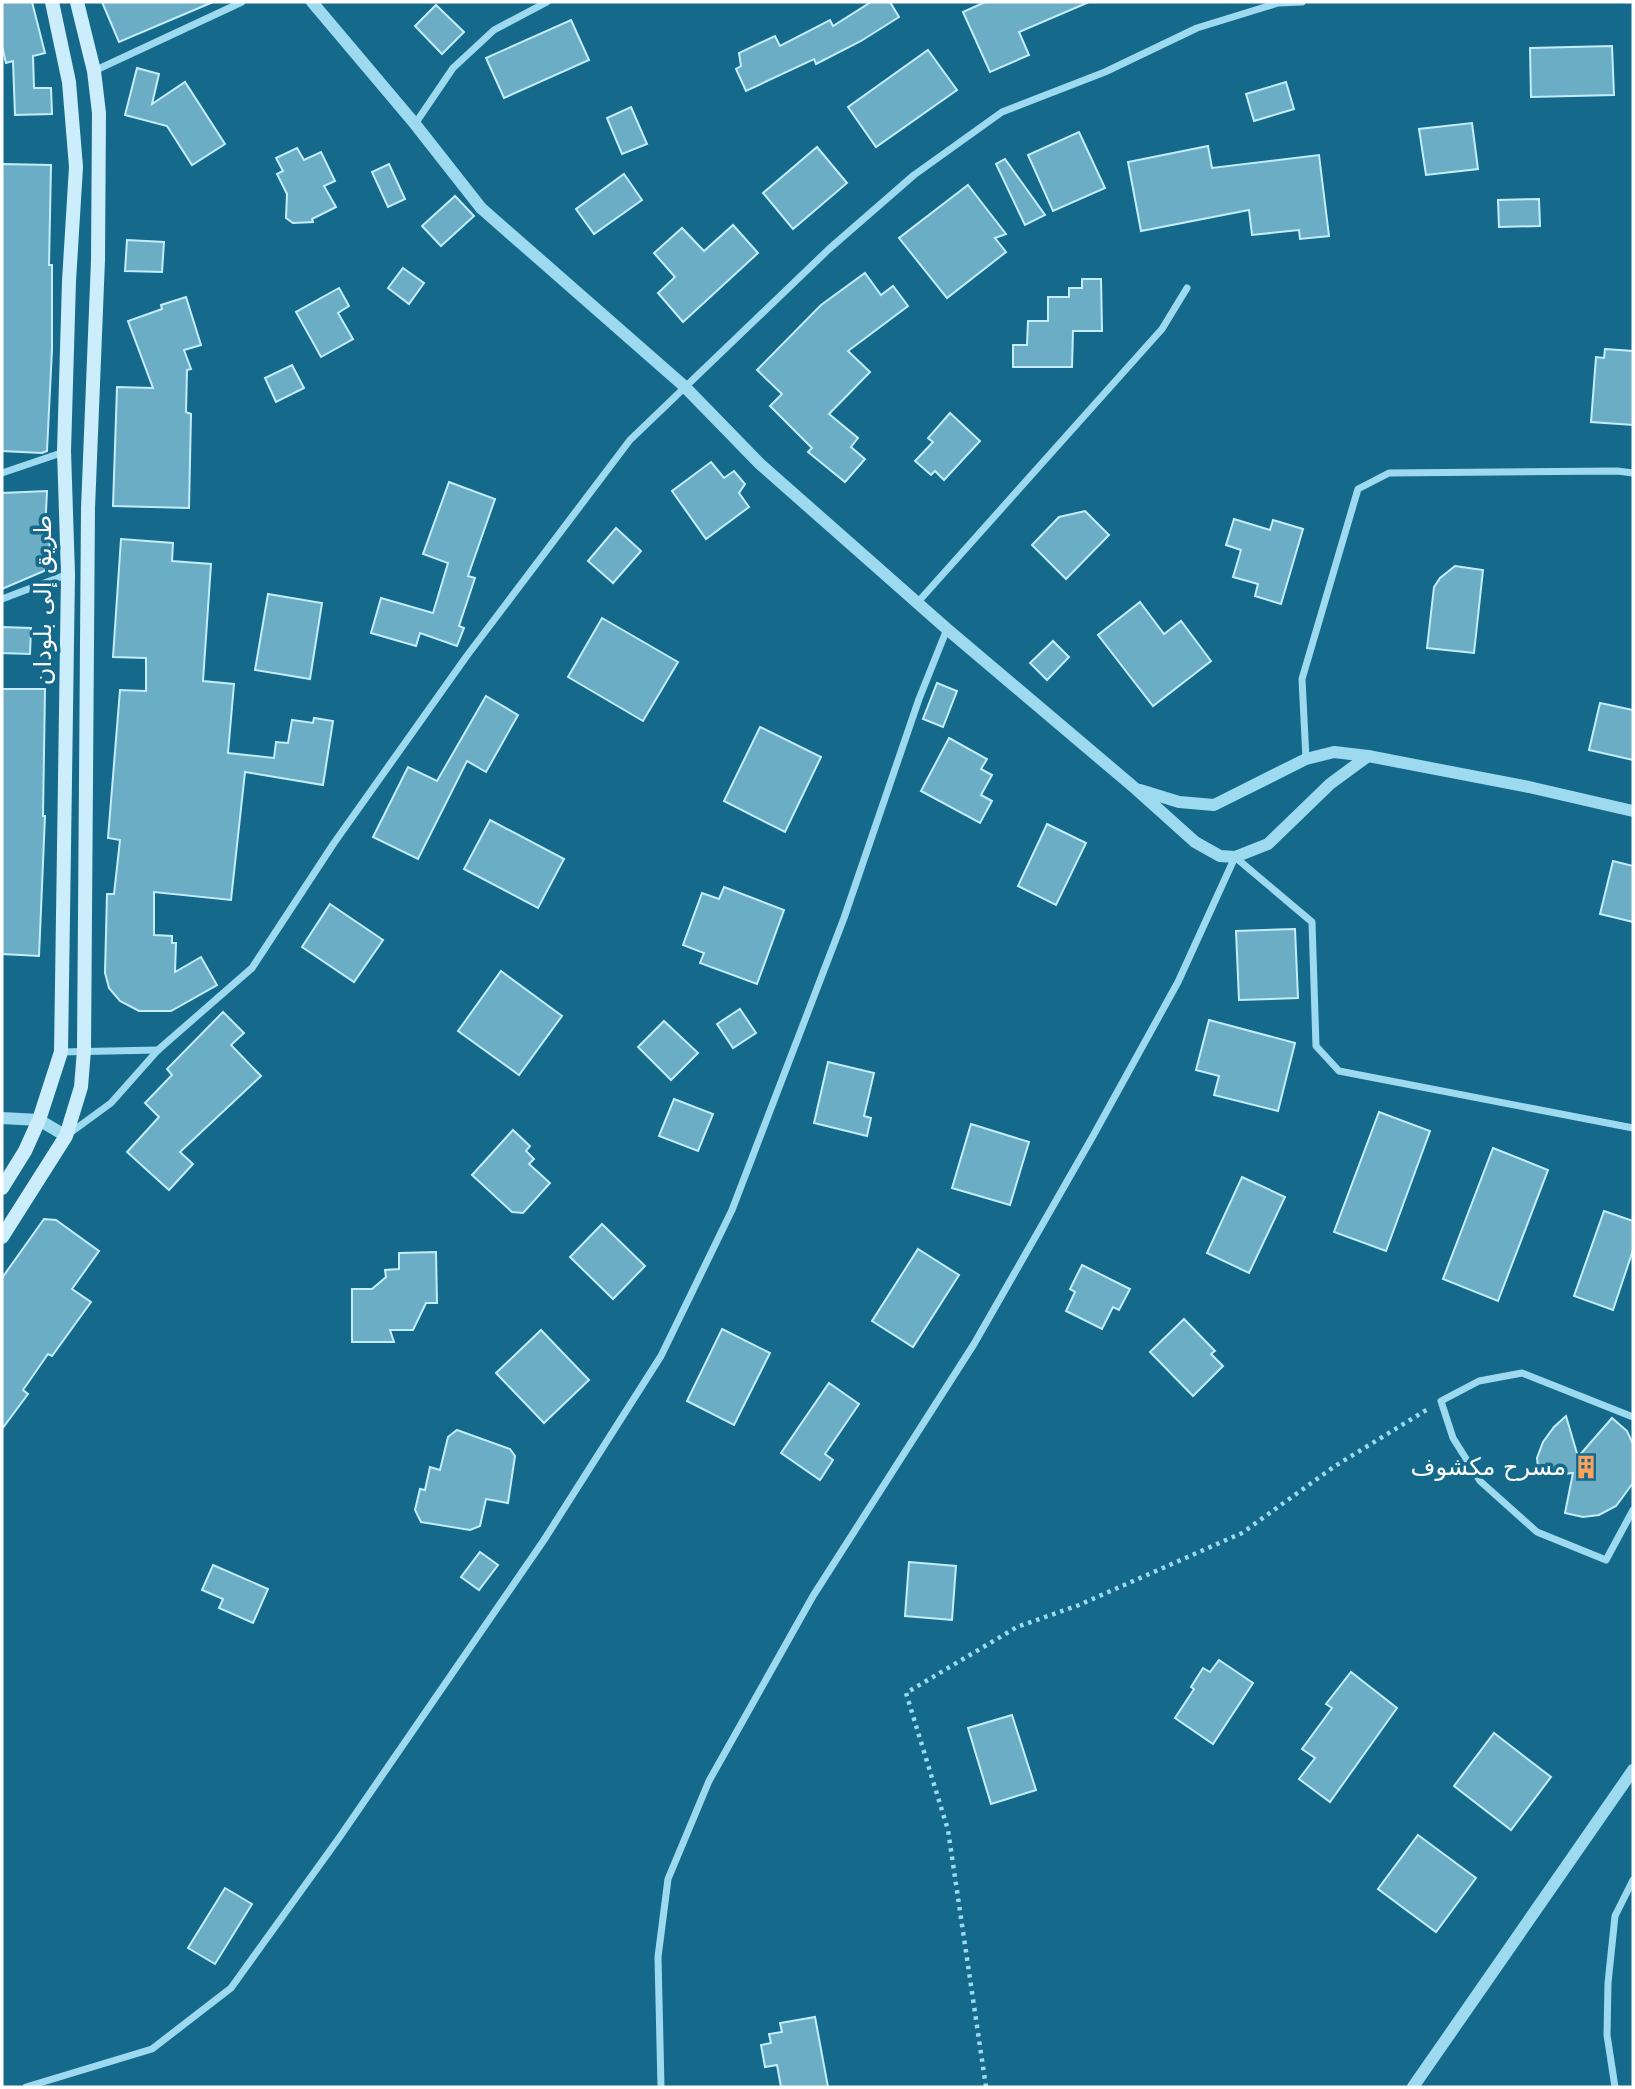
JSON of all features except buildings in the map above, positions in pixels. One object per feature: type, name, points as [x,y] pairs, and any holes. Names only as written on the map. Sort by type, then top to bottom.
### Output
[{"type":"main road","name":"طريق إلى بلودان","points":[[2,1188],[40,1120],[61,1052],[68,574],[64,451],[69,281],[76,167],[69,82],[52,2]]},
{"type":"main road","points":[[2,1237],[66,1136],[81,1087],[84,1050],[88,508],[98,260],[99,113],[94,71],[76,2]]},
{"type":"street","points":[[94,71],[242,2]]},
{"type":"street","points":[[312,2],[415,124],[481,208],[684,386],[760,464],[1195,842],[1220,856],[1235,857],[1268,844],[1330,784],[1368,756]]},
{"type":"street","points":[[415,124],[453,68],[494,30],[547,2]]},
{"type":"street","points":[[2,1118],[40,1120],[66,1136],[111,1103],[158,1050],[252,968],[334,843],[466,657],[630,440],[829,249],[914,175],[1002,113],[1105,72],[1197,28],[1278,3],[1302,2]]},
{"type":"street","points":[[918,601],[1162,329],[1187,288]]},
{"type":"street","points":[[2,473],[64,451]]},
{"type":"street","points":[[1306,759],[1302,679],[1358,489],[1390,473],[1633,473]]},
{"type":"street","points":[[2,599],[68,574]]},
{"type":"street","points":[[26,2087],[152,2049],[231,1988],[339,1838],[544,1540],[662,1356],[732,1210],[844,918],[919,699],[947,629]]},
{"type":"street","points":[[1136,789],[1179,802],[1214,805],[1306,759],[1334,752],[1529,787],[1633,811]]},
{"type":"street","points":[[1235,857],[1312,922],[1316,1046],[1339,1071],[1633,1128]]},
{"type":"street","points":[[662,2087],[658,1956],[668,1879],[709,1781],[813,1596],[974,1344],[1093,1136],[1178,982],[1235,857]]},
{"type":"street","points":[[61,1052],[158,1050]]},
{"type":"street","points":[[1633,1417],[1522,1373],[1479,1381],[1441,1401],[1453,1438],[1480,1482],[1537,1532],[1606,1560],[1633,1510]]},
{"type":"street","points":[[1413,2087],[1633,1770]]},
{"type":"street","points":[[1615,2087],[1607,2035],[1608,1983],[1615,1916],[1633,1880]]},
{"type":"path","points":[[986,2087],[948,1830],[906,1693],[1017,1628],[1079,1605],[1242,1533],[1335,1465],[1441,1401]]},
{"type":"place","name":"مسرح مكشوف","points":[[1586,1467]]}]
